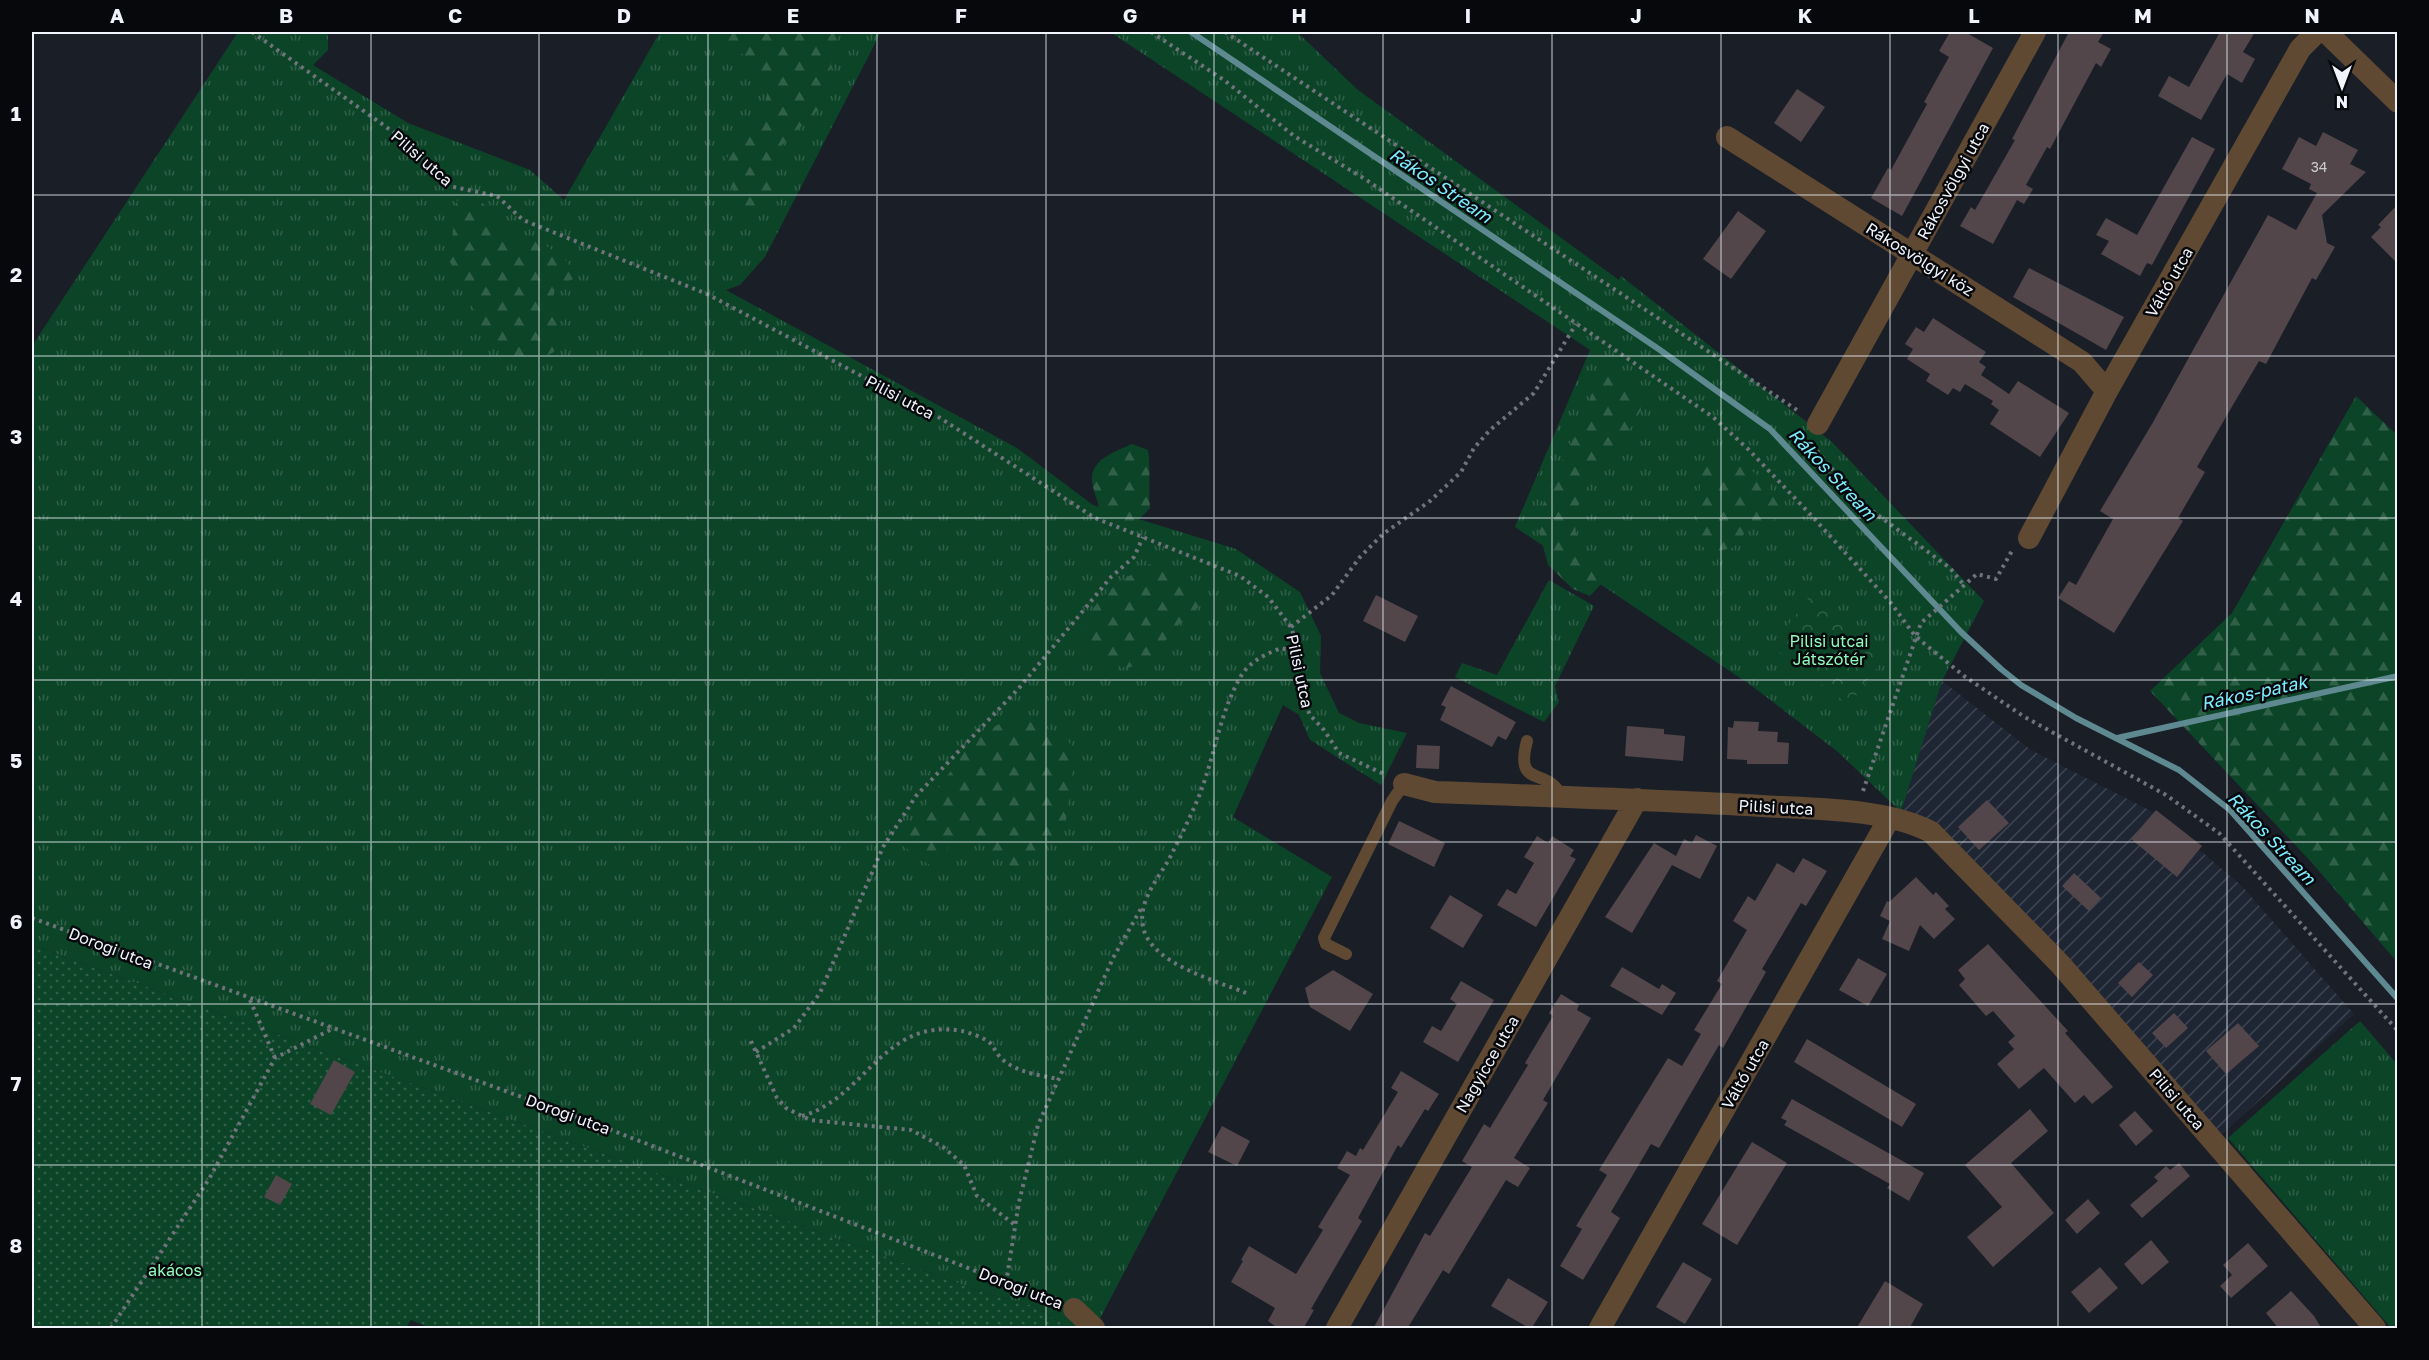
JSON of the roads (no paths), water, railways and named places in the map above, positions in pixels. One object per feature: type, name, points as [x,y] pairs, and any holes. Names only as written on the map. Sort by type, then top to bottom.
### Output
[{"type":"street","name":"Rákosvölgyi utca","points":[[1818,424],[2035,32]]},
{"type":"street","name":"Váltó utca","points":[[2029,538],[2107,391],[2300,49],[2317,32]]},
{"type":"street","points":[[2326,32],[2397,102]]},
{"type":"street","name":"Rákosvölgyi köz","points":[[1726,137],[2082,362],[2107,391]]},
{"type":"street","name":"Pilisi utca","points":[[1404,784],[1435,792],[1637,799],[1856,812],[1916,824],[1931,832],[2060,964],[2375,1329]]},
{"type":"street","name":"Nagyicce utca","points":[[1336,1329],[1637,799]]},
{"type":"street","name":"Váltó utca","points":[[1600,1329],[1889,819]]},
{"type":"lane","points":[[1527,741],[1522,760],[1527,771],[1557,787],[1561,796]]},
{"type":"lane","points":[[1346,954],[1326,944],[1324,938],[1392,801],[1404,784]]},
{"type":"waterway","name":"Rákos Stream","points":[[1191,32],[1660,350],[1770,429],[1961,632],[2001,669],[2021,685],[2076,718],[2179,770],[2230,810],[2398,999]]},
{"type":"waterway","name":"Rákos-patak","points":[[2117,738],[2398,676]]},
{"type":"park label","name":"Pilisi utcai Játszótér","points":[[1829,650]]},
{"type":"park label","name":"akácos","points":[[175,1270]]}]
